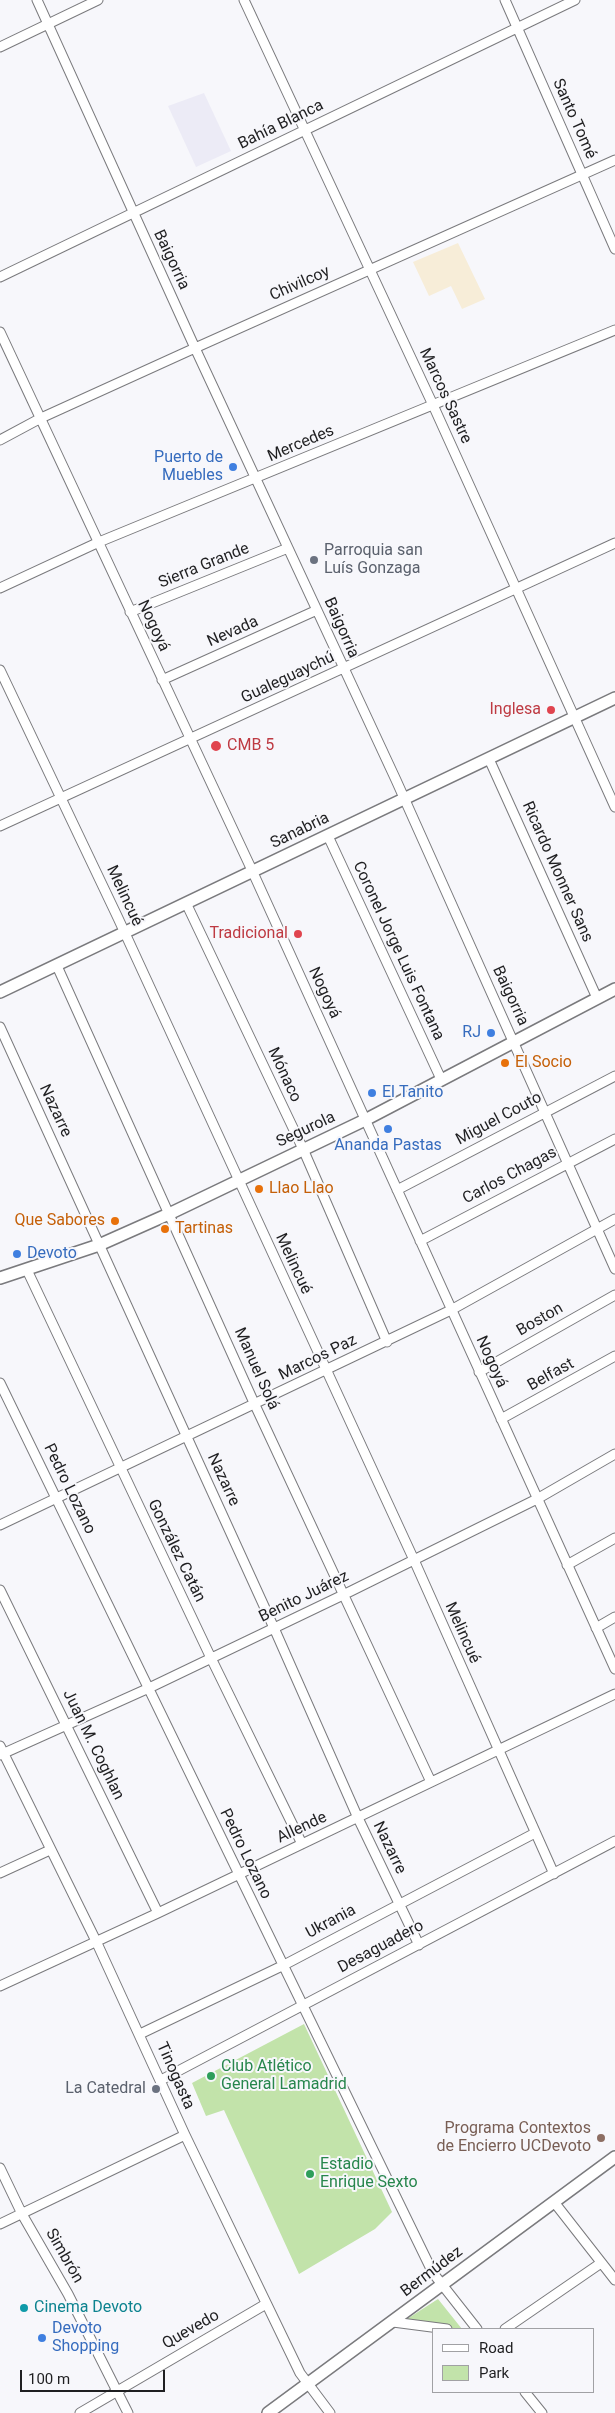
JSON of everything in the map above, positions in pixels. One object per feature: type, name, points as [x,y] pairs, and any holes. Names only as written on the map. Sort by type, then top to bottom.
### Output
[{"type":"street","name":"Baigorria","points":[[37,0],[195,348],[404,799],[615,1269]]},
{"type":"street","points":[[0,47],[98,0]]},
{"type":"street","name":"Marcos Sastre","points":[[244,0],[576,717],[615,807]]},
{"type":"street","name":"Santo Tomé","points":[[505,0],[615,249]]},
{"type":"street","name":"Bahía Blanca","points":[[0,277],[575,0]]},
{"type":"street","name":"Chivilcoy","points":[[0,440],[41,418],[615,160]]},
{"type":"street","name":"Mercedes","points":[[0,588],[99,542],[257,479],[615,330]]},
{"type":"street","name":"Nogoyá","points":[[0,332],[252,872],[615,1669]]},
{"type":"street","name":"Gualeguaychú","points":[[0,826],[191,740],[615,543]]},
{"type":"street","name":"Sierra Grande","points":[[130,612],[288,548]]},
{"type":"street","name":"Nevada","points":[[162,680],[317,610]]},
{"type":"street","name":"Melincué","points":[[0,670],[125,934],[414,1560],[554,1874]]},
{"type":"street","name":"Sanabria","points":[[0,992],[187,905],[615,698]]},
{"type":"street","name":"Ricardo Monner Sans","points":[[490,759],[597,998]]},
{"type":"street","name":"Coronel Jorge Luis Fontana","points":[[328,836],[441,1079]]},
{"type":"street","name":"Mónaco","points":[[187,905],[303,1149],[387,1342]]},
{"type":"street","name":"Manuel Solá","points":[[58,966],[343,1595],[431,1782]]},
{"type":"street","name":"Segurola","points":[[0,1278],[100,1245],[171,1213],[365,1120],[615,988]]},
{"type":"street","name":"Nazarre","points":[[0,1027],[274,1628],[358,1818],[418,1945]]},
{"type":"street","name":"Miguel Couto","points":[[397,1190],[615,1076]]},
{"type":"street","name":"Carlos Chagas","points":[[420,1240],[615,1138]]},
{"type":"street","name":"Marcos Paz","points":[[0,1525],[452,1310],[615,1219]]},
{"type":"street","name":"González Catán","points":[[27,1270],[120,1469],[302,1844]]},
{"type":"street","name":"Boston","points":[[479,1372],[615,1295]]},
{"type":"street","name":"Belfast","points":[[501,1419],[615,1356]]},
{"type":"street","name":"Pedro Lozano","points":[[0,1382],[238,1875],[304,2005],[432,2273],[476,2328]]},
{"type":"street","name":"Benito Juárez","points":[[1,1752],[149,1688],[343,1595],[536,1499],[615,1454]]},
{"type":"street","points":[[566,1565],[615,1538]]},
{"type":"street","name":"Juan M. Coghlan","points":[[0,1590],[158,1913]]},
{"type":"street","points":[[596,1628],[615,1617]]},
{"type":"street","name":"Allende","points":[[0,1986],[498,1752],[615,1694]]},
{"type":"street","name":"Tinogasta","points":[[1,1752],[96,1941],[185,2135],[266,2304],[308,2384],[330,2413]]},
{"type":"street","name":"Ukrania","points":[[140,2034],[284,1964],[535,1833]]},
{"type":"street","name":"Desaguadero","points":[[160,2080],[615,1841]]},
{"type":"street","points":[[0,1873],[50,1850]]},
{"type":"street","points":[[0,2224],[185,2135]]},
{"type":"street","name":"Bermúdez","points":[[268,2413],[615,2157]]},
{"type":"street","name":"Simbrón","points":[[0,2168],[22,2214],[68,2294],[128,2413]]},
{"type":"street","points":[[554,2202],[615,2280]]},
{"type":"street","points":[[506,2328],[601,2263]]},
{"type":"street","name":"Quevedo","points":[[80,2413],[266,2304]]},
{"type":"street","points":[[393,2322],[439,2328]]},
{"type":"street","points":[[526,2393],[542,2413]]},
{"type":"shaded area","points":[[204,93],[231,151],[196,167],[168,106]]},
{"type":"shaded area","points":[[458,243],[485,299],[462,309],[451,286],[429,296],[413,262]]},
{"type":"green space","name":"Club Atlético General Lamadrid","points":[[304,2024],[392,2212],[375,2229],[299,2274],[224,2110],[206,2116],[192,2083]]},
{"type":"green space","points":[[438,2299],[461,2328],[448,2328],[407,2319]]},
{"type":"place","name":"Puerto de Muebles","points":[[233,467]]},
{"type":"place","name":"Parroquia san Luís Gonzaga","points":[[314,560]]},
{"type":"place","name":"Inglesa","points":[[551,710]]},
{"type":"place","name":"CMB 5","points":[[216,746]]},
{"type":"place","name":"Tradicional","points":[[298,934]]},
{"type":"place","name":"RJ","points":[[491,1033]]},
{"type":"place","name":"El Socio","points":[[505,1063]]},
{"type":"place","name":"El Tanito","points":[[372,1093]]},
{"type":"place","name":"Ananda Pastas","points":[[388,1129]]},
{"type":"place","name":"Llao Llao","points":[[259,1189]]},
{"type":"place","name":"Que Sabores","points":[[115,1221]]},
{"type":"place","name":"Tartinas","points":[[165,1229]]},
{"type":"place","name":"Devoto","points":[[17,1254]]},
{"type":"place","name":"Club Atlético General Lamadrid","points":[[211,2076]]},
{"type":"place","name":"La Catedral","points":[[156,2089]]},
{"type":"place","name":"Programa Contextos de Encierro UCDevoto","points":[[601,2138]]},
{"type":"place","name":"Estadio Enrique Sexto","points":[[310,2174]]},
{"type":"place","name":"Cinema Devoto","points":[[24,2308]]},
{"type":"place","name":"Devoto Shopping","points":[[42,2338]]}]
